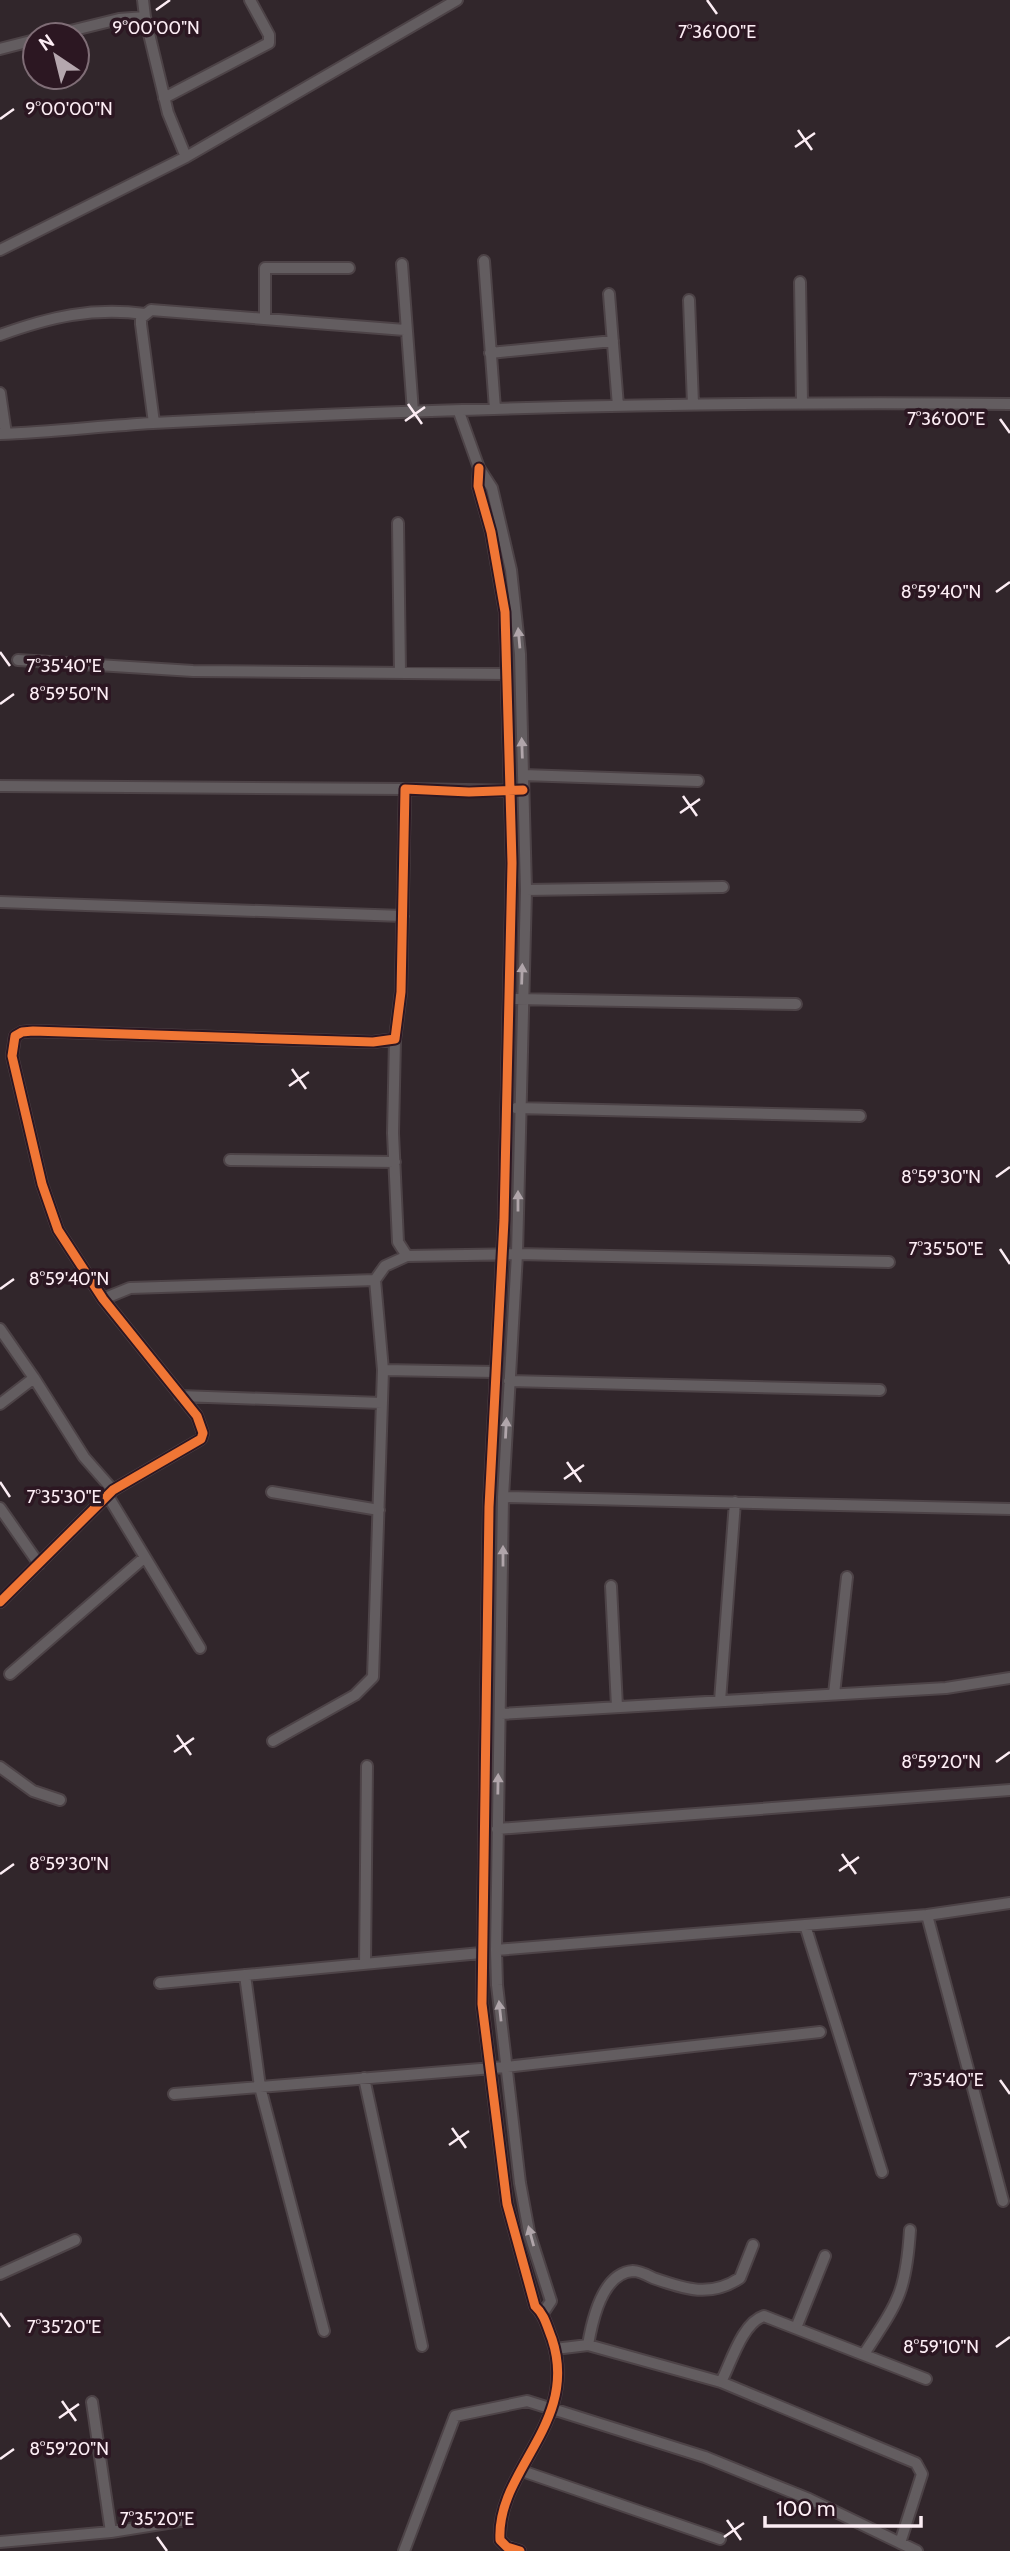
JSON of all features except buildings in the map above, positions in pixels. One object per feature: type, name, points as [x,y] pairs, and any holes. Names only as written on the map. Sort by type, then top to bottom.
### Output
[{"type":"street","points":[[143,0],[164,98],[186,157]]},
{"type":"street","points":[[164,98],[269,43],[269,35],[250,0]]},
{"type":"street","points":[[0,250],[186,157],[457,0]]},
{"type":"street","points":[[91,26],[119,19],[145,17]]},
{"type":"street","points":[[0,49],[21,44]]},
{"type":"street","points":[[484,261],[495,409]]},
{"type":"street","points":[[402,264],[413,412]]},
{"type":"street","points":[[265,319],[265,268],[349,268]]},
{"type":"street","points":[[800,282],[802,403]]},
{"type":"street","points":[[609,294],[618,406]]},
{"type":"street","points":[[689,300],[694,404]]},
{"type":"street","points":[[0,335],[66,313],[118,310],[145,314],[159,309],[405,330]]},
{"type":"street","points":[[145,314],[141,324],[154,423]]},
{"type":"street","points":[[491,353],[613,341]]},
{"type":"street","points":[[0,393],[3,434],[154,423],[495,409],[694,404],[1010,404]]},
{"type":"street","points":[[459,412],[479,468],[492,488],[511,569],[520,654],[526,890],[517,1254],[503,1497],[496,1950],[505,2067],[520,2183],[529,2232],[551,2301],[543,2313]]},
{"type":"street","points":[[479,468],[478,485],[501,585],[508,674],[512,863],[503,1256],[488,1507],[482,2004],[504,2184],[524,2272],[535,2306],[543,2313],[559,2360],[553,2409],[506,2504],[496,2551]]},
{"type":"street","points":[[398,523],[400,673]]},
{"type":"street","points":[[18,660],[193,671],[508,674]]},
{"type":"street","points":[[523,775],[698,781]]},
{"type":"street","points":[[0,786],[523,790]]},
{"type":"street","points":[[405,789],[401,992],[395,1039],[395,1162],[398,1242],[407,1256]]},
{"type":"street","points":[[526,890],[723,887]]},
{"type":"street","points":[[0,902],[404,916]]},
{"type":"street","points":[[508,999],[796,1004]]},
{"type":"street","points":[[0,1602],[111,1493],[201,1439],[202,1426],[103,1299],[71,1252],[49,1205],[12,1046],[15,1036],[22,1031],[33,1031],[373,1042],[395,1039]]},
{"type":"street","points":[[0,1042],[12,1046]]},
{"type":"street","points":[[506,1108],[860,1116]]},
{"type":"street","points":[[230,1160],[395,1162]]},
{"type":"street","points":[[273,1741],[355,1695],[373,1677],[383,1370],[375,1280],[384,1266],[407,1256],[517,1254],[889,1262]]},
{"type":"street","points":[[103,1299],[130,1288],[375,1280]]},
{"type":"street","points":[[0,1329],[84,1458],[111,1493],[145,1557],[200,1648]]},
{"type":"street","points":[[383,1370],[496,1372]]},
{"type":"street","points":[[0,1404],[34,1378]]},
{"type":"street","points":[[509,1381],[880,1390]]},
{"type":"street","points":[[180,1396],[382,1403]]},
{"type":"street","points":[[272,1492],[379,1510]]},
{"type":"street","points":[[503,1497],[1010,1509]]},
{"type":"street","points":[[720,1701],[735,1502]]},
{"type":"street","points":[[0,1508],[39,1564]]},
{"type":"street","points":[[10,1674],[145,1557]]},
{"type":"street","points":[[834,1694],[847,1577]]},
{"type":"street","points":[[611,1586],[617,1707]]},
{"type":"street","points":[[501,1714],[946,1688],[1010,1678]]},
{"type":"street","points":[[486,1688],[502,1689]]},
{"type":"street","points":[[365,1964],[367,1766]]},
{"type":"street","points":[[0,1767],[33,1791],[60,1800]]},
{"type":"street","points":[[497,1829],[1010,1790]]},
{"type":"street","points":[[482,1889],[496,1889]]},
{"type":"street","points":[[496,1950],[927,1915],[1010,1903]]},
{"type":"street","points":[[927,1915],[1003,2201]]},
{"type":"street","points":[[805,1925],[883,2172]]},
{"type":"street","points":[[160,1983],[481,1953]]},
{"type":"street","points":[[245,1975],[260,2087],[324,2331]]},
{"type":"street","points":[[174,2094],[505,2067],[820,2032]]},
{"type":"street","points":[[364,2078],[422,2346]]},
{"type":"street","points":[[504,2184],[520,2183]]},
{"type":"street","points":[[864,2354],[900,2298],[908,2275],[911,2230]]},
{"type":"street","points":[[0,2274],[75,2239]]},
{"type":"street","points":[[589,2345],[591,2323],[602,2297],[622,2274],[636,2271],[696,2292],[711,2291],[740,2278],[753,2245]]},
{"type":"street","points":[[796,2328],[825,2256]]},
{"type":"street","points":[[722,2382],[756,2319],[764,2316],[926,2379]]},
{"type":"street","points":[[555,2349],[589,2345],[722,2382],[916,2463],[922,2474],[900,2543]]},
{"type":"street","points":[[404,2551],[454,2416],[527,2401],[705,2457],[809,2499],[917,2551]]},
{"type":"street","points":[[92,2402],[111,2532]]},
{"type":"street","points":[[522,2471],[720,2539]]},
{"type":"street","points":[[0,2541],[111,2532],[186,2519]]},
{"type":"street","points":[[500,2540],[507,2547],[520,2551]]},
{"type":"cycle path","points":[[479,468],[478,486],[491,532],[505,612],[512,863],[504,1220],[489,1507],[482,2004],[507,2204],[535,2306],[552,2339],[558,2369],[555,2396],[547,2421],[510,2491],[502,2515],[500,2540],[507,2547],[520,2551]]},
{"type":"cycle path","points":[[0,1602],[113,1490],[201,1439],[203,1433],[197,1416],[103,1299],[58,1230],[42,1184],[12,1056],[15,1036],[33,1031],[373,1042],[395,1039],[401,992],[405,789],[469,792],[523,790]]}]
